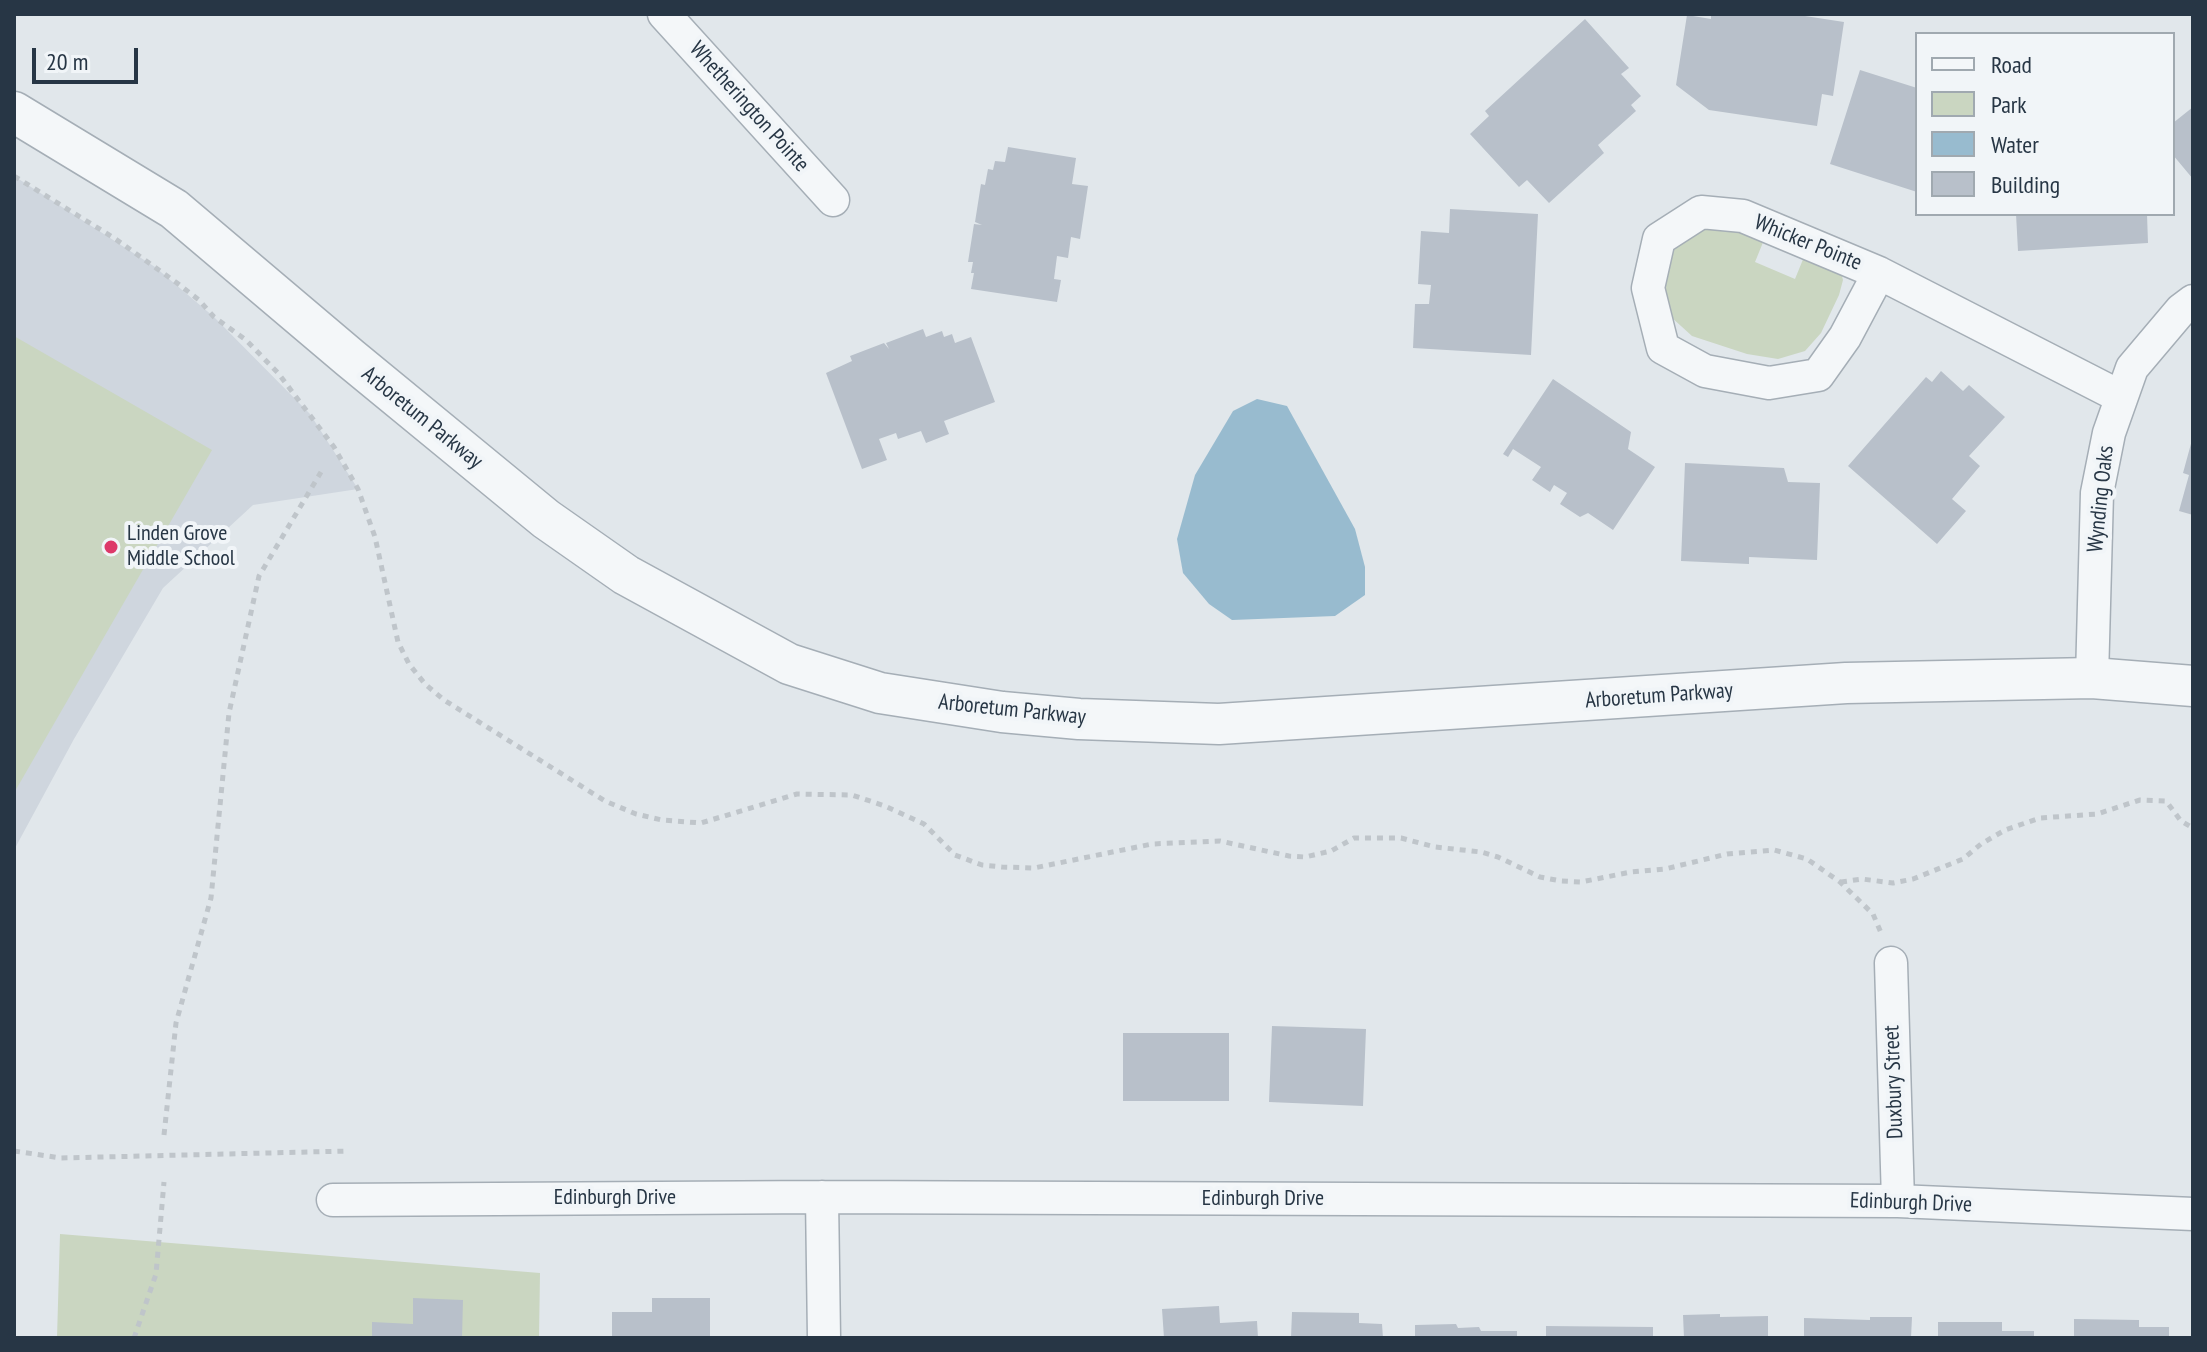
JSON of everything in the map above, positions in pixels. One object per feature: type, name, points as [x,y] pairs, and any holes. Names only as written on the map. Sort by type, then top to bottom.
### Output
[{"type":"street","name":"Whetherington Pointe","points":[[664,14],[833,200]]},
{"type":"street","name":"Arboretum Parkway","points":[[14,112],[174,209],[546,519],[626,575],[789,664],[880,693],[1017,714],[1219,724],[1846,683],[2092,678],[2193,686]]},
{"type":"street","name":"Whicker Pointe","points":[[1879,273],[1845,337],[1818,375],[1769,383],[1705,371],[1663,348],[1648,288],[1659,239],[1701,212],[1743,216],[1879,273],[2121,397]]},
{"type":"street","name":"Wynding Oaks","points":[[2092,678],[2097,493],[2109,433],[2132,368],[2181,310],[2193,301]]},
{"type":"street","name":"Duxbury Street","points":[[1891,963],[1898,1201]]},
{"type":"street","name":"Edinburgh Drive","points":[[333,1200],[822,1197],[1898,1201],[2193,1214]]},
{"type":"street","points":[[822,1197],[824,1338]]},
{"type":"path","points":[[164,1135],[176,1023],[211,898],[229,713],[259,576],[321,472]]},
{"type":"path","points":[[1840,882],[1862,879],[1893,883],[1913,879],[1963,859],[2005,830],[2040,818],[2097,814],[2140,800],[2166,801],[2181,821],[2193,828]]},
{"type":"path","points":[[14,1151],[61,1158],[349,1151]]},
{"type":"path","points":[[134,1338],[156,1274],[164,1182]]},
{"type":"shaded area","name":"Linden Grove Middle School","points":[[14,176],[155,267],[214,317],[310,414],[358,489],[253,505],[163,588],[74,739],[14,850]]},
{"type":"green space","points":[[1699,227],[1766,235],[1755,262],[1795,279],[1806,252],[1840,269],[1843,280],[1839,295],[1821,333],[1805,351],[1778,359],[1747,354],[1692,336],[1670,316],[1664,303],[1662,272],[1676,245]]},
{"type":"green space","points":[[14,336],[212,450],[14,793]]},
{"type":"green space","points":[[60,1234],[540,1273],[539,1338],[57,1338]]},
{"type":"water","points":[[1257,399],[1287,406],[1355,529],[1365,567],[1365,595],[1335,616],[1232,620],[1209,604],[1183,573],[1177,539],[1195,475],[1233,411]]},
{"type":"building","points":[[1711,14],[1792,14],[1844,22],[1833,96],[1822,94],[1817,126],[1709,110],[1676,85],[1687,15],[1711,19]]},
{"type":"building","points":[[1585,19],[1629,68],[1621,74],[1641,96],[1631,105],[1636,111],[1598,145],[1604,153],[1549,203],[1527,180],[1519,187],[1470,134],[1489,116],[1485,111]]},
{"type":"building","points":[[1860,70],[1915,87],[1915,191],[1830,164]]},
{"type":"building","points":[[2193,107],[2193,179],[2175,157],[2175,121]]},
{"type":"building","points":[[1008,147],[1076,158],[1072,184],[1088,186],[1080,239],[1071,237],[1068,258],[1057,256],[1054,279],[1061,280],[1057,302],[971,289],[973,262],[968,262],[974,224],[982,225],[975,222],[981,184],[985,185],[988,169],[993,170],[995,161],[1005,162]]},
{"type":"building","points":[[1450,209],[1538,214],[1531,355],[1413,348],[1415,304],[1429,304],[1431,285],[1418,284],[1421,231],[1449,233]]},
{"type":"building","points":[[2016,216],[2147,216],[2148,243],[2018,251]]},
{"type":"building","points":[[923,329],[926,337],[942,331],[944,337],[952,334],[955,343],[971,337],[995,402],[944,421],[949,434],[926,443],[921,431],[898,439],[896,433],[879,439],[887,460],[862,469],[826,373],[852,361],[850,356],[884,343],[889,349],[886,343]]},
{"type":"building","points":[[1941,371],[1963,391],[1969,385],[2005,417],[1969,456],[1980,466],[1952,499],[1966,511],[1937,544],[1848,466],[1926,377],[1932,382]]},
{"type":"building","points":[[1553,379],[1631,432],[1628,449],[1655,467],[1613,530],[1588,513],[1580,517],[1560,504],[1567,493],[1554,485],[1550,492],[1532,480],[1541,467],[1513,449],[1508,457],[1503,454]]},
{"type":"building","points":[[2192,440],[2193,515],[2179,511],[2189,475],[2183,473]]},
{"type":"building","points":[[1685,463],[1784,468],[1788,482],[1820,483],[1817,560],[1749,557],[1749,564],[1681,561]]},
{"type":"building","points":[[1272,1026],[1366,1029],[1363,1106],[1269,1102]]},
{"type":"building","points":[[1123,1033],[1229,1033],[1229,1101],[1123,1101]]},
{"type":"building","points":[[413,1298],[463,1300],[462,1338],[372,1338],[372,1322],[413,1324]]},
{"type":"building","points":[[652,1298],[710,1298],[710,1338],[612,1338],[612,1312],[652,1312]]},
{"type":"building","points":[[1219,1306],[1220,1323],[1257,1321],[1258,1338],[1164,1338],[1162,1309]]},
{"type":"building","points":[[1292,1312],[1359,1313],[1359,1323],[1382,1324],[1383,1338],[1291,1338]]},
{"type":"building","points":[[1720,1314],[1720,1317],[1768,1316],[1768,1338],[1684,1338],[1683,1315]]},
{"type":"building","points":[[1870,1317],[1912,1317],[1911,1338],[1804,1338],[1804,1318],[1870,1320]]},
{"type":"building","points":[[2074,1319],[2139,1320],[2139,1327],[2169,1327],[2169,1338],[2074,1338]]},
{"type":"building","points":[[1938,1322],[2002,1322],[2002,1331],[2034,1331],[2034,1338],[1938,1338]]},
{"type":"building","points":[[1456,1324],[1458,1328],[1479,1327],[1481,1331],[1517,1331],[1517,1338],[1415,1338],[1415,1325]]},
{"type":"building","points":[[1546,1326],[1653,1327],[1653,1338],[1546,1338]]},
{"type":"place","name":"Linden Grove Middle School","points":[[111,547]]}]
